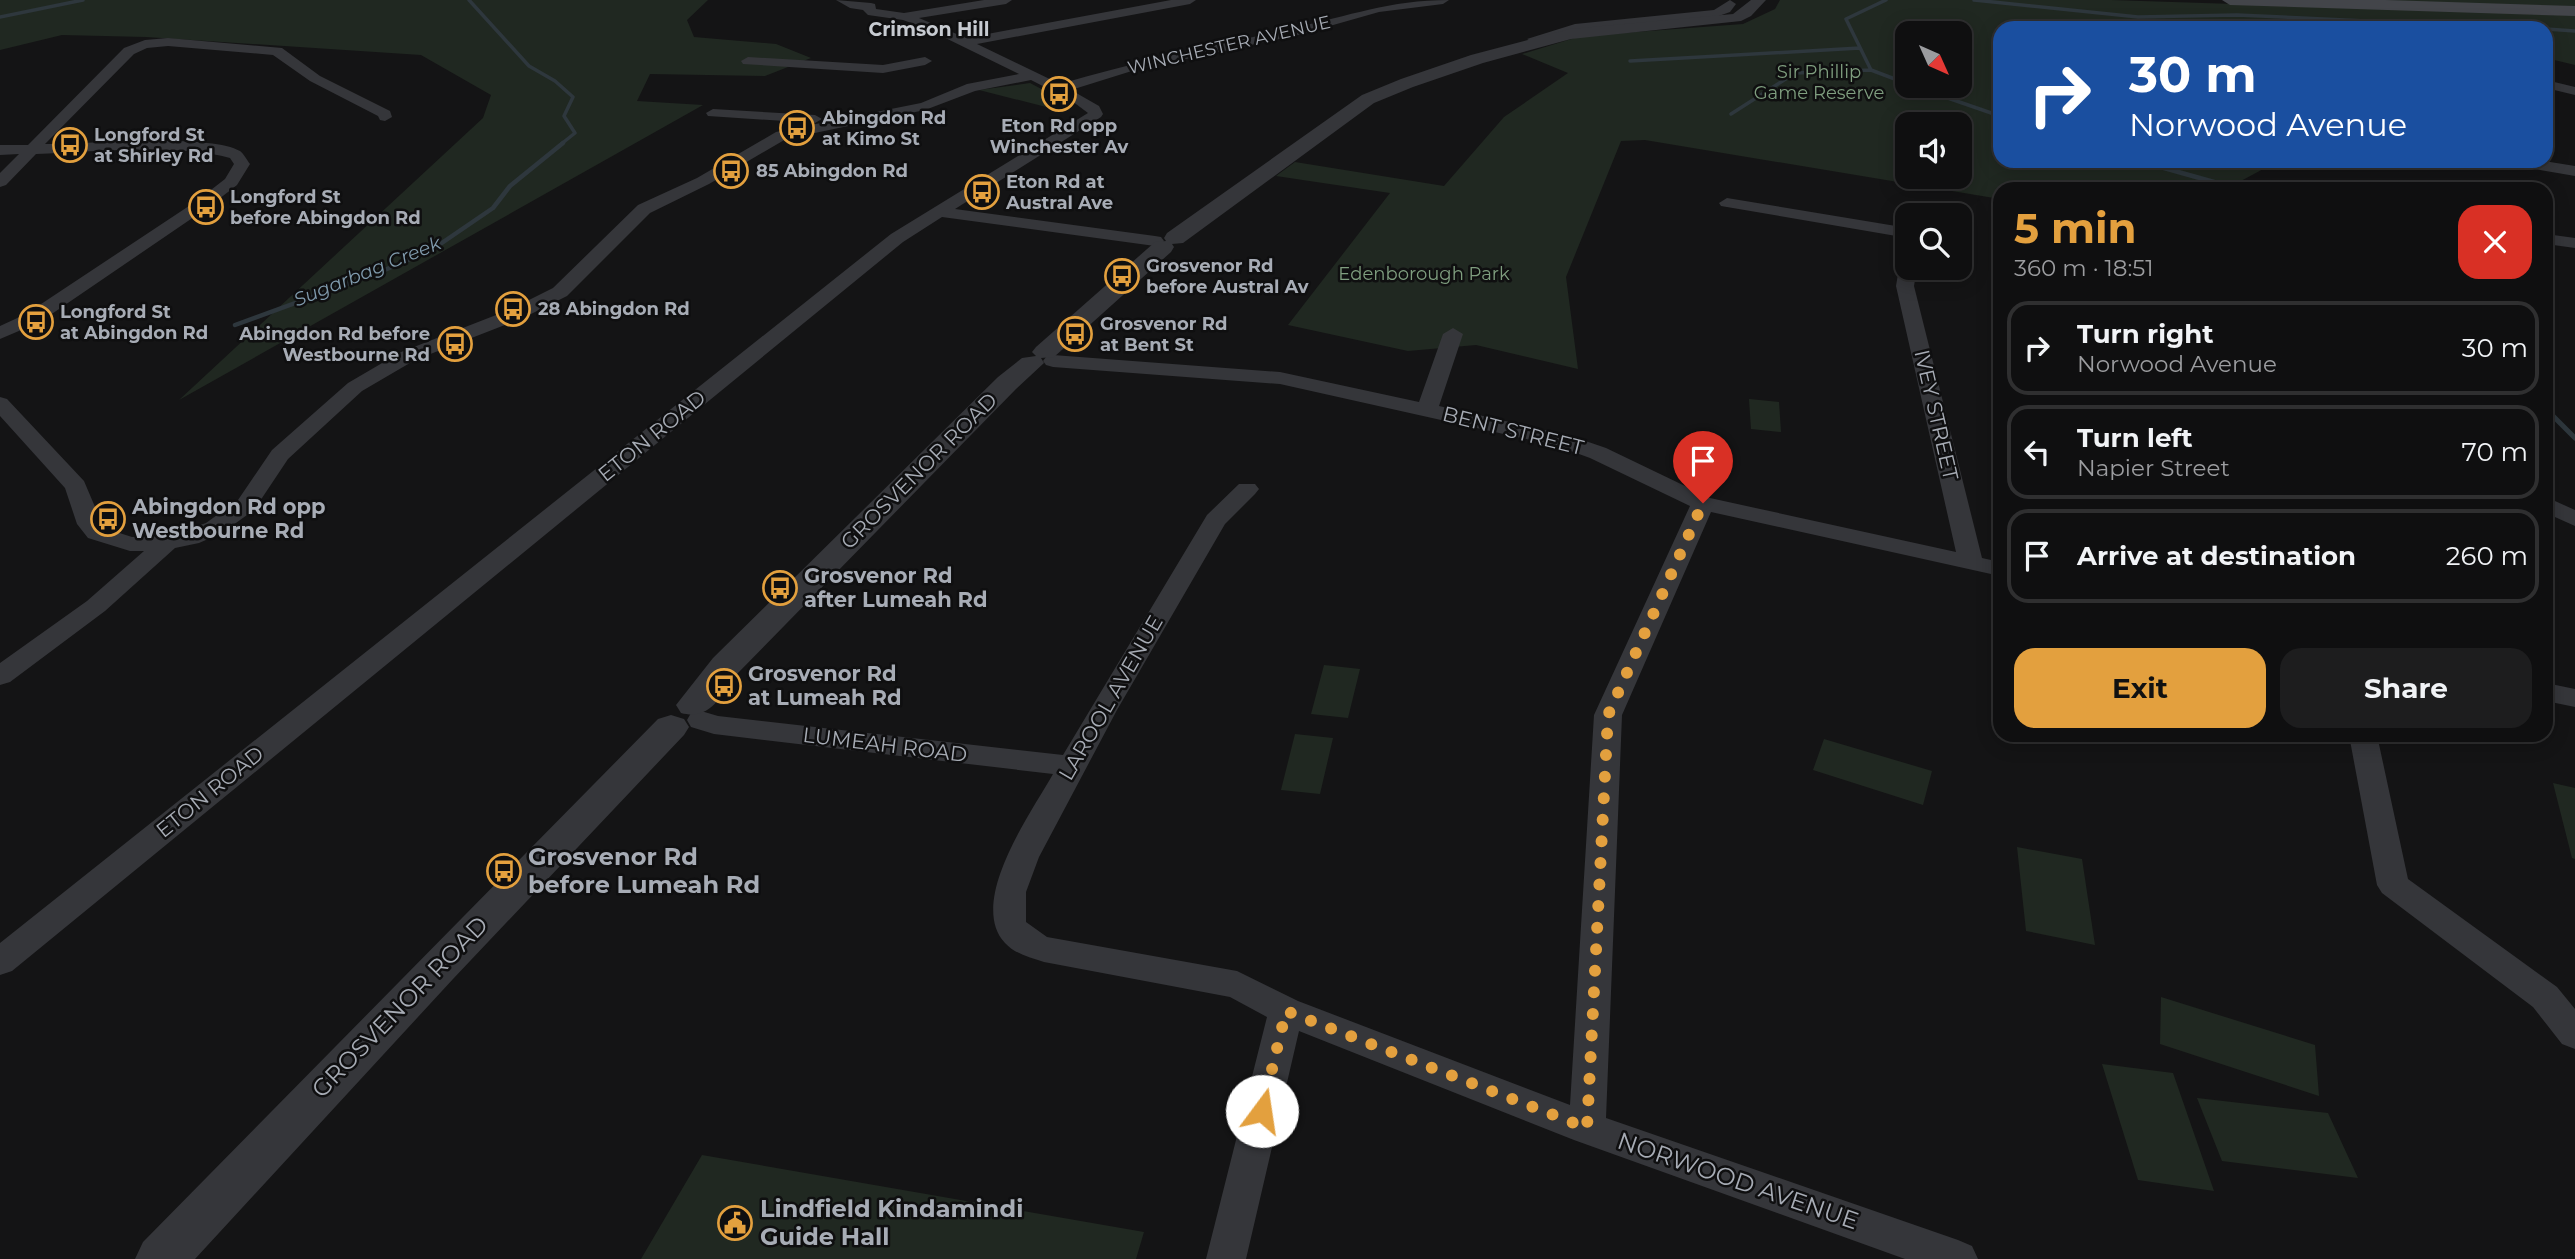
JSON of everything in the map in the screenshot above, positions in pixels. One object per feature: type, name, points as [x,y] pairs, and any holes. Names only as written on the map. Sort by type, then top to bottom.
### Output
[{"type":"main road","points":[[2231,0],[2575,11]]},
{"type":"street","name":"ETON ROAD","points":[[842,0],[854,5],[876,3]]},
{"type":"street","points":[[905,17],[1006,0]]},
{"type":"street","points":[[967,41],[1190,0]]},
{"type":"street","name":"WINCHESTER AVENUE","points":[[1059,89],[1132,67],[1298,31],[1378,9],[1443,0]]},
{"type":"street","name":"GROSVENOR ROAD","points":[[161,1259],[438,967],[689,717],[725,666],[1007,383],[1043,358],[1164,242],[1368,99],[1466,63],[1540,41],[1596,31],[1723,20],[1746,13],[1759,0]]},
{"type":"street","name":"ETON ROAD","points":[[0,962],[886,246],[1095,116],[1094,109],[967,41],[905,17],[869,10],[876,3]]},
{"type":"street","name":"GROSVENOR ROAD","points":[[1540,41],[1533,39],[1574,28],[1716,13],[1730,4]]},
{"type":"street","points":[[0,182],[129,51],[145,44],[168,42],[276,51],[294,68],[371,106],[385,117]]},
{"type":"street","points":[[880,54],[893,55],[904,65]]},
{"type":"street","points":[[748,61],[883,69],[925,61]]},
{"type":"street","points":[[0,403],[76,486],[89,524],[96,533],[130,544],[167,544],[190,538],[231,518],[257,492],[280,455],[293,441],[355,387],[408,356],[516,314],[560,292],[644,209],[703,181],[772,140],[794,131],[937,103],[972,87],[1033,76]]},
{"type":"street","points":[[2553,86],[2575,91]]},
{"type":"street","points":[[713,113],[845,121]]},
{"type":"street","points":[[0,150],[199,147],[236,155],[242,164],[231,182],[204,203],[33,318],[0,333]]},
{"type":"street","points":[[2553,167],[2575,171]]},
{"type":"street","points":[[1727,203],[1895,230]]},
{"type":"street","points":[[941,212],[1164,242]]},
{"type":"street","points":[[2553,240],[2575,243]]},
{"type":"street","name":"IVEY STREET","points":[[1906,280],[1905,286],[1971,562]]},
{"type":"street","points":[[1427,410],[1453,334]]},
{"type":"street","name":"BENT STREET","points":[[1043,358],[1280,378],[1427,410],[1563,441],[1624,465],[1703,503],[1993,567]]},
{"type":"street","name":"LAROOL AVENUE","points":[[1010,924],[1008,907],[1013,881],[1070,766],[1215,520],[1247,489]]},
{"type":"street","points":[[1587,1128],[1608,715],[1703,503]]},
{"type":"street","points":[[2553,508],[2575,519]]},
{"type":"street","points":[[0,676],[96,606],[167,544]]},
{"type":"street","points":[[2553,693],[2575,698]]},
{"type":"street","name":"LUMEAH ROAD","points":[[689,717],[714,725],[1070,766]]},
{"type":"street","points":[[2364,742],[2393,885],[2545,997],[2575,1034]]},
{"type":"street","name":"NORWOOD AVENUE","points":[[1010,924],[1026,943],[1044,949],[1237,985],[1286,1011],[1587,1128],[1958,1259]]},
{"type":"street","points":[[1226,1259],[1286,1011]]},
{"type":"green space","points":[[0,0],[708,0],[687,20],[694,37],[776,44],[811,58],[765,76],[650,74],[637,101],[703,105],[179,400],[483,118],[491,95],[421,55],[146,37],[62,35],[0,50]]},
{"type":"green space","name":"Sir Phillip Game Reserve","points":[[1780,0],[2111,0],[2575,15],[2575,65],[2553,60],[2553,21],[1993,21],[1993,168],[2265,168],[2239,182],[1993,182],[1993,198],[1940,189],[1972,189],[1972,112],[1895,112],[1895,182],[1645,140],[1621,141],[1566,277],[1578,369],[1476,345],[1408,351],[1288,325],[1390,193],[1276,176],[1295,162],[1444,186],[1504,117],[1568,73],[1522,54],[1581,36],[1743,24],[1775,9]]},
{"type":"green space","points":[[2263,0],[2575,0],[2575,8]]},
{"type":"green space","points":[[1030,83],[1070,104],[1054,109],[979,90]]},
{"type":"green space","points":[[1749,399],[1779,402],[1781,432],[1751,429]]},
{"type":"green space","points":[[1324,665],[1360,669],[1348,718],[1311,714]]},
{"type":"green space","points":[[1295,734],[1333,738],[1320,794],[1281,790]]},
{"type":"green space","points":[[1824,739],[1932,771],[1923,805],[1813,770]]},
{"type":"green space","points":[[2553,783],[2575,788],[2575,859],[2572,858]]},
{"type":"green space","points":[[2017,847],[2082,859],[2095,945],[2026,931]]},
{"type":"green space","points":[[2161,997],[2315,1045],[2319,1096],[2160,1044]]},
{"type":"green space","points":[[2102,1064],[2173,1073],[2214,1191],[2138,1180]]},
{"type":"green space","points":[[2197,1098],[2328,1113],[2358,1178],[2222,1161]]},
{"type":"green space","points":[[702,1155],[1144,1232],[1136,1259],[641,1259]]},
{"type":"waterway","points":[[0,17],[83,0]]},
{"type":"waterway","name":"Sugarbag Creek","points":[[469,0],[529,66],[555,81],[573,97],[564,116],[575,133],[560,145]]},
{"type":"waterway","points":[[1871,70],[1846,19],[1886,0]]},
{"type":"waterway","points":[[1974,0],[2138,17],[2237,15],[2366,21]]},
{"type":"waterway","points":[[2553,29],[2575,31]]},
{"type":"waterway","points":[[1630,61],[1860,48]]},
{"type":"waterway","points":[[1731,114],[1795,73],[1871,70]]},
{"type":"waterway","points":[[1871,70],[1895,79]]},
{"type":"waterway","points":[[1948,98],[1993,114]]},
{"type":"waterway","name":"Sugarbag Creek","points":[[235,325],[380,272],[433,249],[493,208],[510,186],[563,143]]},
{"type":"waterway","points":[[2164,168],[2214,182]]},
{"type":"waterway","points":[[2553,416],[2575,438]]},
{"type":"place","name":"Eton Rd opp Winchester Av","points":[[1059,94]]},
{"type":"place","name":"Abingdon Rd at Kimo St","points":[[797,128]]},
{"type":"place","name":"Longford St at Shirley Rd","points":[[70,145]]},
{"type":"place","name":"85 Abingdon Rd","points":[[731,171]]},
{"type":"place","name":"Eton Rd at Austral Ave","points":[[982,192]]},
{"type":"place","name":"Longford St before Abingdon Rd","points":[[206,207]]},
{"type":"place","name":"Grosvenor Rd before Austral Av","points":[[1122,276]]},
{"type":"place","name":"28 Abingdon Rd","points":[[513,309]]},
{"type":"place","name":"Longford St at Abingdon Rd","points":[[36,322]]},
{"type":"place","name":"Grosvenor Rd at Bent St","points":[[1075,334]]},
{"type":"place","name":"Abingdon Rd before Westbourne Rd","points":[[455,344]]},
{"type":"place","name":"Abingdon Rd opp Westbourne Rd","points":[[108,519]]},
{"type":"place","name":"Grosvenor Rd after Lumeah Rd","points":[[780,588]]},
{"type":"place","name":"Grosvenor Rd at Lumeah Rd","points":[[724,686]]},
{"type":"place","name":"Grosvenor Rd before Lumeah Rd","points":[[504,871]]},
{"type":"place","name":"Lindfield Kindamindi Guide Hall","points":[[735,1223]]},
{"type":"district","name":"Crimson Hill","points":[[929,29]]},
{"type":"route","points":[[1262,1111],[1286,1011],[1587,1128],[1608,715],[1703,503]]},
{"type":"park label","name":"Edenborough Park","points":[[1424,274]]}]
